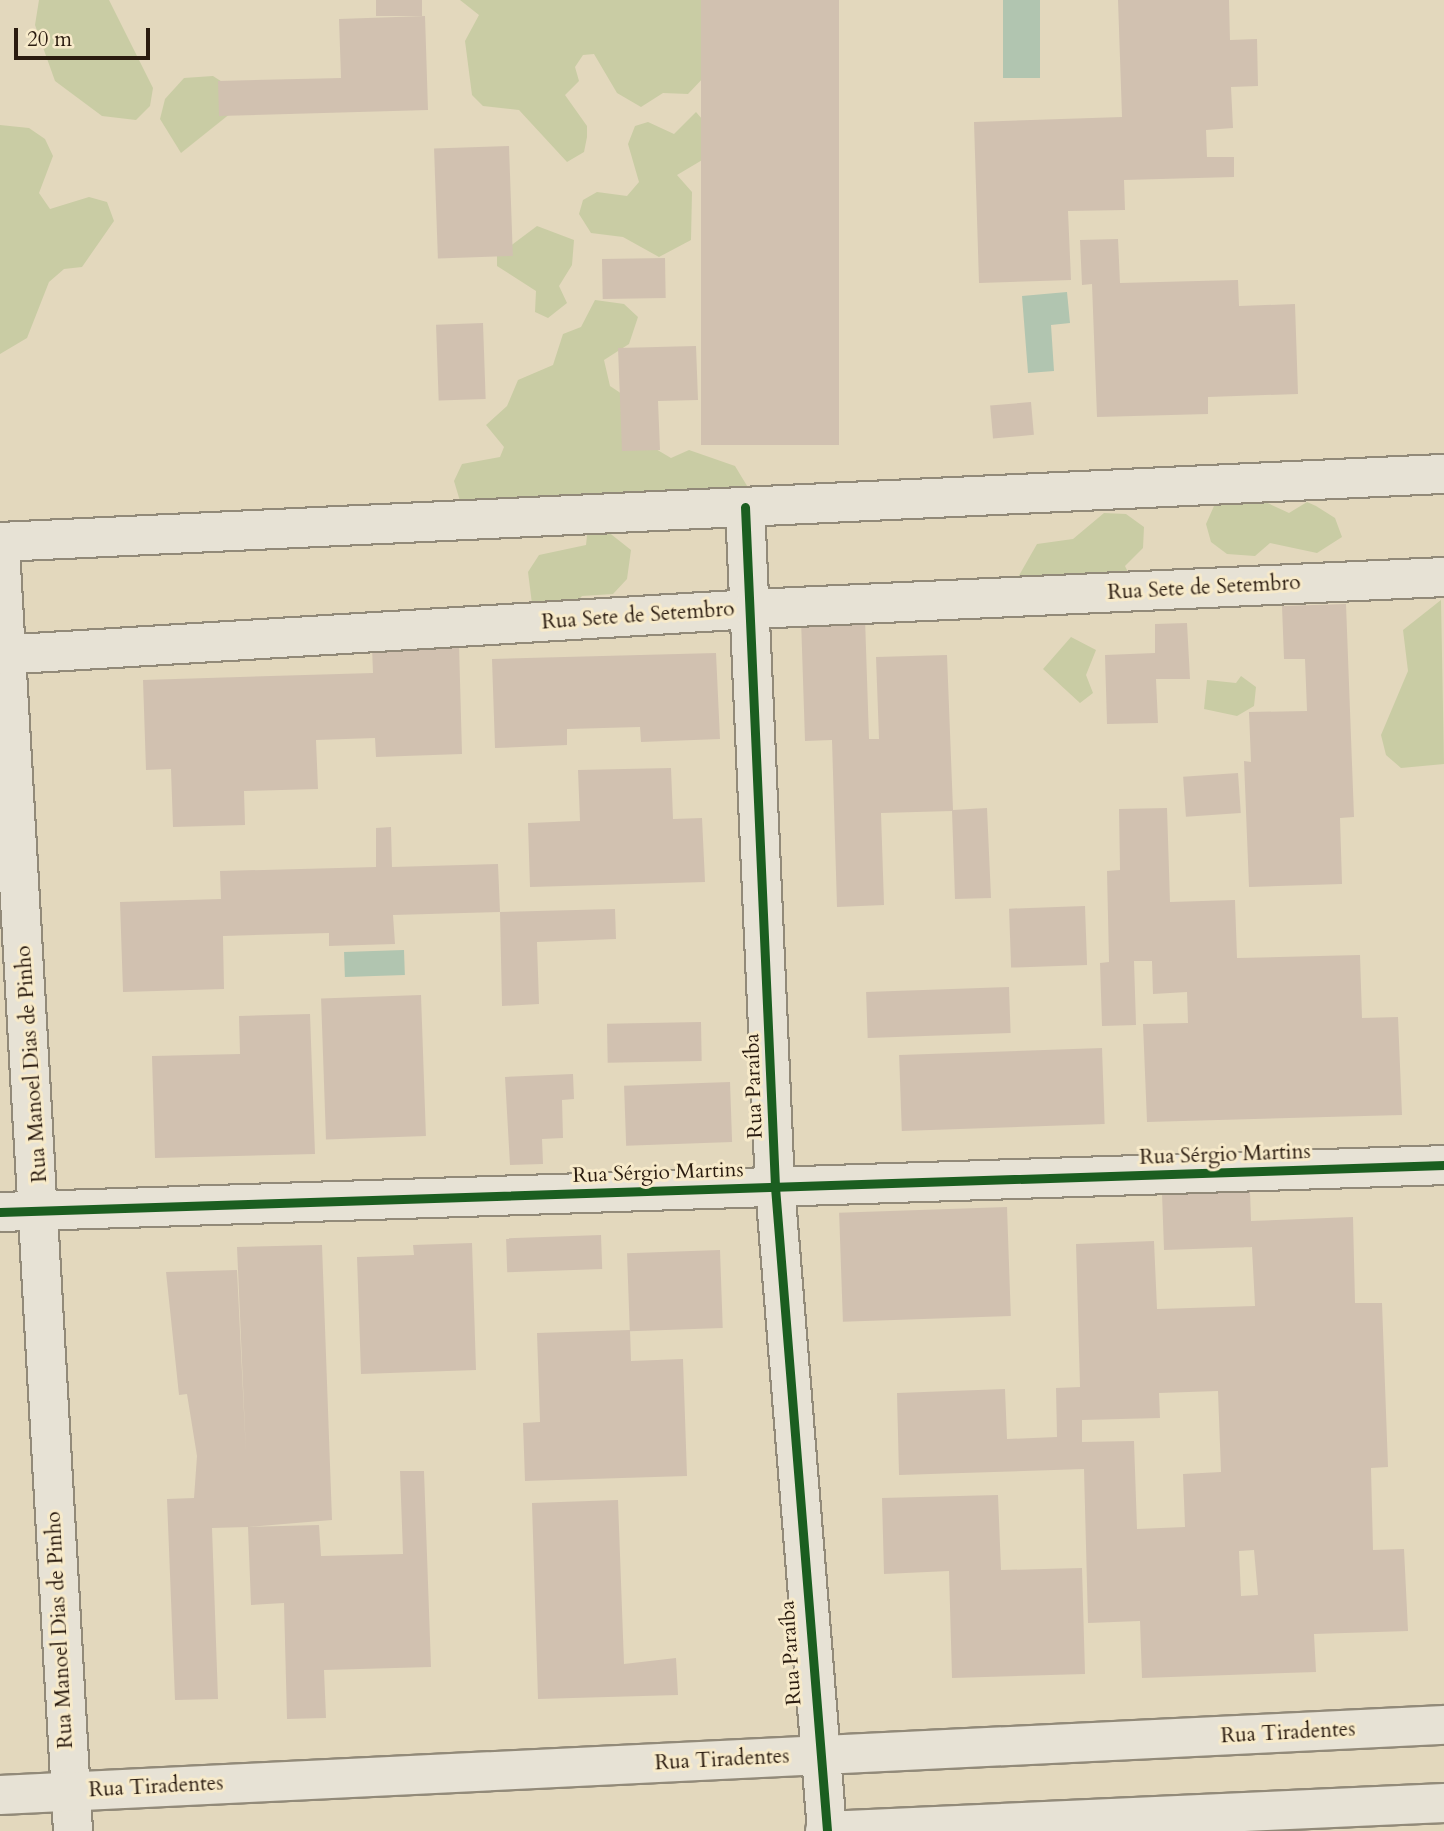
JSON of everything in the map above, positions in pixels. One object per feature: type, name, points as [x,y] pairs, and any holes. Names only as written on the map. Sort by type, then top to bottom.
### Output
[{"type":"main road","points":[[0,542],[1444,474]]},
{"type":"main road","name":"Rua Paraíba","points":[[745,506],[753,609],[775,1187],[816,1756],[826,1831]]},
{"type":"main road","name":"Rua Manoel Dias de Pinho","points":[[0,548],[4,655],[41,1210],[67,1791],[73,1831]]},
{"type":"main road","name":"Rua Sete de Setembro","points":[[4,655],[753,609],[1444,577]]},
{"type":"main road","name":"Rua Sérgio Martins","points":[[0,1212],[1444,1165]]},
{"type":"main road","name":"Rua Tiradentes","points":[[0,1795],[1444,1726]]},
{"type":"main road","points":[[826,1831],[1444,1803]]},
{"type":"shaded area","points":[[39,0],[109,0],[153,88],[150,106],[136,120],[102,116],[55,81],[35,25]]},
{"type":"shaded area","points":[[460,0],[710,0],[706,75],[688,94],[663,93],[641,107],[617,93],[594,54],[583,55],[575,67],[579,81],[565,95],[587,126],[587,137],[584,152],[567,162],[519,110],[483,106],[472,95],[465,41],[479,15]]},
{"type":"shaded area","points":[[1003,0],[1040,0],[1040,78],[1003,78]]},
{"type":"shaded area","points":[[213,76],[230,87],[231,113],[181,153],[160,119],[165,99],[184,78]]},
{"type":"shaded area","points":[[696,112],[715,134],[714,153],[677,175],[692,192],[691,240],[659,257],[623,237],[591,233],[579,214],[583,200],[597,192],[627,196],[639,182],[628,144],[635,126],[648,122],[674,134]]},
{"type":"shaded area","points":[[0,125],[29,128],[45,139],[53,156],[39,193],[50,209],[89,197],[107,202],[114,221],[82,267],[64,269],[49,282],[27,338],[0,354]]},
{"type":"shaded area","points":[[537,226],[574,240],[572,265],[559,286],[567,303],[548,318],[535,312],[536,291],[497,266],[497,256]]},
{"type":"shaded area","points":[[1067,292],[1070,323],[1051,325],[1054,371],[1028,373],[1022,296]]},
{"type":"shaded area","points":[[595,300],[624,304],[638,317],[629,344],[604,360],[610,386],[634,402],[654,448],[671,458],[689,450],[735,466],[755,499],[730,531],[681,517],[607,531],[631,550],[627,579],[613,594],[582,596],[569,610],[532,604],[528,572],[539,555],[586,545],[588,526],[460,501],[454,481],[462,464],[500,457],[504,447],[486,425],[507,406],[518,380],[553,365],[563,334],[581,327]]},
{"type":"shaded area","points":[[1261,500],[1289,513],[1307,502],[1316,506],[1335,518],[1342,537],[1317,553],[1270,543],[1255,556],[1227,554],[1211,542],[1206,524],[1214,506]]},
{"type":"shaded area","points":[[1104,513],[1126,514],[1144,527],[1143,548],[1125,566],[1134,585],[1017,579],[1037,544],[1073,539]]},
{"type":"shaded area","points":[[1441,600],[1444,764],[1401,768],[1386,755],[1381,735],[1408,671],[1403,630]]},
{"type":"shaded area","points":[[1071,637],[1096,650],[1086,675],[1093,693],[1080,703],[1043,669]]},
{"type":"shaded area","points":[[1241,676],[1256,687],[1254,706],[1237,716],[1204,709],[1207,680],[1236,683]]},
{"type":"shaded area","points":[[404,950],[405,975],[345,977],[344,952]]},
{"type":"building","points":[[376,0],[422,0],[422,16],[376,16]]},
{"type":"building","points":[[701,0],[839,0],[839,445],[701,445]]},
{"type":"building","points":[[1118,0],[1229,0],[1230,40],[1257,39],[1258,86],[1231,87],[1233,128],[1206,130],[1207,157],[1234,157],[1234,177],[1124,180],[1125,210],[1068,211],[1071,280],[979,283],[974,122],[1122,117]]},
{"type":"building","points":[[425,16],[428,110],[219,116],[218,81],[341,78],[339,19]]},
{"type":"building","points":[[509,146],[513,256],[438,259],[434,149]]},
{"type":"building","points":[[1118,239],[1120,283],[1238,280],[1239,306],[1295,304],[1298,394],[1208,397],[1208,414],[1097,417],[1092,284],[1082,285],[1080,240]]},
{"type":"building","points":[[665,258],[666,298],[603,299],[602,259]]},
{"type":"building","points":[[483,323],[486,399],[439,401],[436,325]]},
{"type":"building","points":[[696,346],[698,400],[658,401],[660,450],[622,451],[618,348]]},
{"type":"building","points":[[1031,402],[1034,435],[993,438],[990,406]]},
{"type":"building","points":[[1346,604],[1354,817],[1340,818],[1342,884],[1249,887],[1244,761],[1251,762],[1249,712],[1307,711],[1305,659],[1284,659],[1282,606]]},
{"type":"building","points":[[865,618],[869,739],[879,739],[876,657],[947,655],[953,810],[987,808],[991,898],[955,899],[952,811],[881,813],[884,905],[837,907],[832,740],[805,741],[801,619]]},
{"type":"building","points":[[1187,623],[1190,679],[1156,679],[1158,723],[1107,724],[1105,655],[1155,653],[1155,624]]},
{"type":"building","points":[[459,644],[462,754],[376,757],[375,738],[316,740],[318,789],[244,791],[245,825],[173,827],[171,769],[146,770],[143,680],[373,673],[372,647]]},
{"type":"building","points":[[716,653],[720,739],[641,742],[640,727],[567,729],[567,745],[495,748],[492,659]]},
{"type":"building","points":[[671,768],[673,819],[702,818],[705,882],[530,887],[528,823],[580,821],[578,770]]},
{"type":"building","points":[[1238,773],[1241,813],[1186,817],[1183,777]]},
{"type":"building","points":[[1167,808],[1170,902],[1235,900],[1237,958],[1360,955],[1362,1018],[1398,1017],[1402,1115],[1147,1122],[1143,1024],[1188,1023],[1187,992],[1153,994],[1152,961],[1134,961],[1136,1025],[1102,1026],[1100,963],[1109,962],[1107,871],[1120,870],[1119,809]]},
{"type":"building","points":[[391,827],[392,867],[498,864],[500,912],[393,915],[395,944],[329,946],[329,933],[223,936],[224,989],[123,992],[120,902],[221,899],[220,871],[376,867],[376,828]]},
{"type":"building","points":[[1085,906],[1087,965],[1011,968],[1009,909]]},
{"type":"building","points":[[615,909],[616,939],[537,942],[539,1004],[502,1006],[500,912]]},
{"type":"building","points":[[1009,987],[1011,1033],[868,1038],[866,992]]},
{"type":"building","points":[[421,995],[426,1136],[326,1139],[321,998]]},
{"type":"building","points":[[310,1014],[315,1154],[155,1158],[152,1056],[240,1054],[239,1016]]},
{"type":"building","points":[[701,1022],[702,1061],[608,1063],[607,1024]]},
{"type":"building","points":[[1102,1048],[1105,1124],[902,1131],[899,1055]]},
{"type":"building","points":[[573,1074],[574,1099],[562,1100],[563,1138],[542,1139],[543,1164],[510,1165],[505,1077]]},
{"type":"building","points":[[730,1082],[732,1142],[626,1146],[624,1086]]},
{"type":"building","points":[[1250,1191],[1251,1221],[1353,1217],[1355,1303],[1382,1303],[1388,1467],[1371,1468],[1373,1550],[1404,1549],[1408,1631],[1314,1634],[1316,1672],[1142,1678],[1140,1621],[1088,1623],[1084,1469],[899,1475],[897,1393],[1005,1389],[1007,1439],[1057,1437],[1056,1388],[1080,1387],[1076,1244],[1154,1241],[1157,1309],[1255,1306],[1252,1247],[1164,1250],[1162,1193]],"holes":[[[1218,1391],[1221,1472],[1183,1474],[1185,1527],[1137,1529],[1134,1441],[1082,1442],[1082,1420],[1160,1418],[1159,1393]],[[1254,1550],[1258,1595],[1241,1596],[1239,1551]]]},
{"type":"building","points":[[1007,1207],[1011,1316],[843,1322],[839,1213]]},
{"type":"building","points":[[601,1235],[602,1269],[507,1272],[506,1238]]},
{"type":"building","points":[[472,1243],[476,1370],[361,1374],[357,1257],[414,1255],[413,1245]]},
{"type":"building","points":[[322,1245],[332,1520],[212,1528],[218,1699],[175,1700],[167,1499],[194,1498],[197,1456],[187,1394],[179,1395],[166,1272],[237,1270],[246,1454],[237,1247]]},
{"type":"building","points":[[720,1250],[723,1328],[630,1331],[627,1253]]},
{"type":"building","points":[[630,1330],[631,1361],[683,1359],[687,1476],[525,1481],[523,1423],[540,1422],[537,1333]]},
{"type":"building","points":[[400,1471],[424,1471],[431,1667],[324,1670],[326,1718],[287,1719],[284,1603],[251,1605],[248,1527],[319,1525],[321,1556],[403,1554]]},
{"type":"building","points":[[998,1495],[1001,1570],[1082,1568],[1085,1674],[952,1678],[949,1571],[884,1574],[882,1498]]},
{"type":"building","points":[[618,1500],[624,1664],[676,1658],[678,1695],[538,1699],[532,1503]]},
{"type":"cycle path","points":[[745,507],[775,1187],[827,1831]]},
{"type":"cycle path","points":[[0,1212],[1444,1165]]}]
